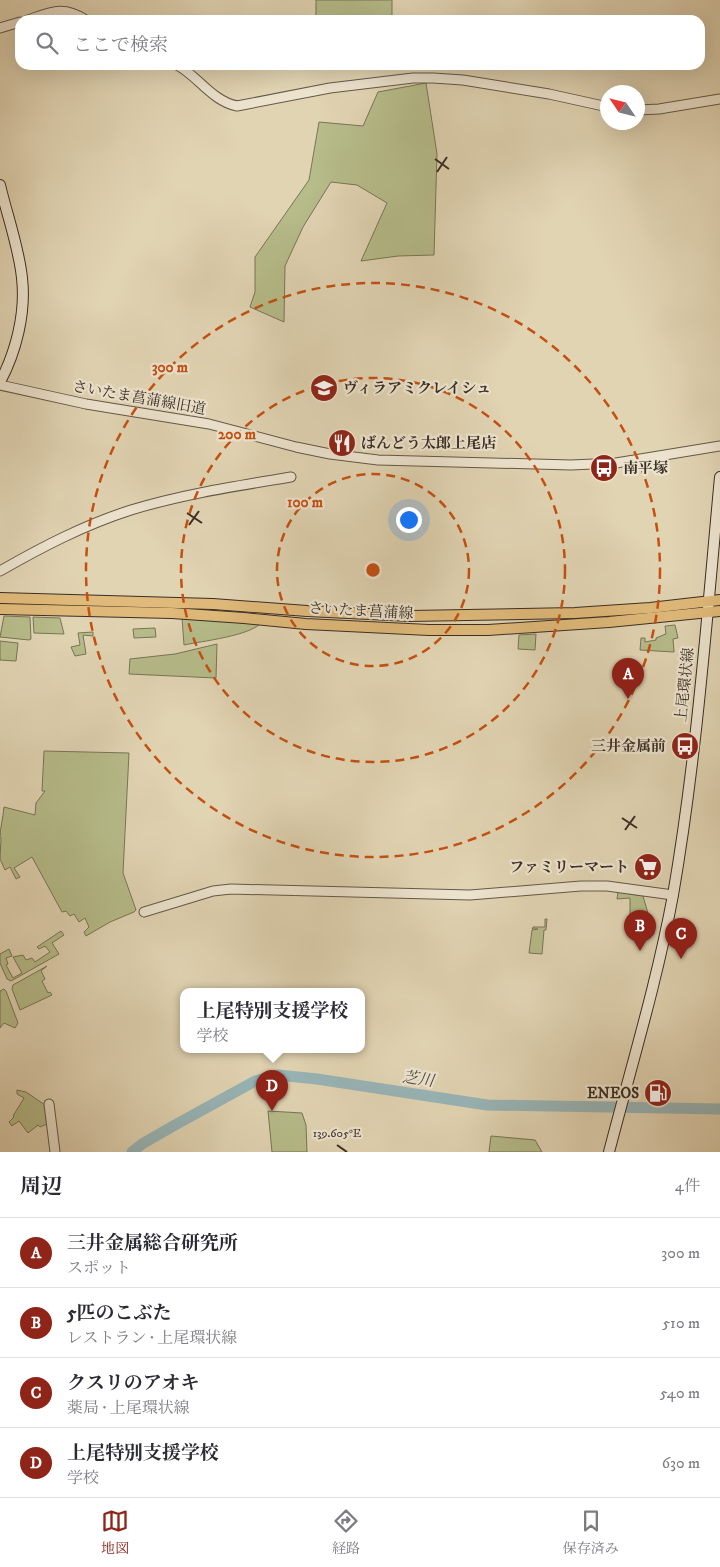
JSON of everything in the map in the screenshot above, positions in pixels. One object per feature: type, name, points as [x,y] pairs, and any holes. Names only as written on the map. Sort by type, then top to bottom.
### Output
[{"type":"main road","points":[[0,185],[19,262],[23,294],[16,342],[0,384]]},
{"type":"main road","name":"上尾環状線","points":[[608,1152],[654,979],[673,895],[691,771],[720,476]]},
{"type":"main road","points":[[0,598],[3,602],[0,608]]},
{"type":"main road","name":"さいたま菖蒲線","points":[[0,598],[172,602],[410,616],[541,615],[650,608],[720,600]]},
{"type":"main road","name":"さいたま菖蒲線","points":[[0,608],[217,616],[306,624],[429,630],[488,630],[542,627],[720,611]]},
{"type":"main road","points":[[553,614],[550,620],[554,626]]},
{"type":"main road","points":[[541,615],[547,620],[542,627]]},
{"type":"street","points":[[44,15],[59,10],[77,15]]},
{"type":"street","points":[[0,28],[15,24]]},
{"type":"street","points":[[186,70],[218,98],[230,105],[236,106],[330,88],[413,78],[463,80],[549,94],[600,105]]},
{"type":"street","points":[[645,110],[720,99]]},
{"type":"street","name":"さいたま菖蒲線旧道","points":[[0,384],[86,404],[209,424],[330,454],[378,460],[585,465],[634,460],[720,446]]},
{"type":"street","points":[[0,571],[56,540],[130,511],[218,489],[291,477]]},
{"type":"street","points":[[144,912],[213,891],[231,889],[470,894],[598,886],[632,888],[673,895]]},
{"type":"street","points":[[49,1104],[55,1152]]},
{"type":"green space","points":[[316,0],[392,0],[392,15],[316,15]]},
{"type":"green space","points":[[426,83],[437,154],[434,255],[398,256],[361,261],[387,203],[357,185],[331,182],[303,227],[285,266],[284,322],[250,307],[255,292],[255,257],[309,180],[319,122],[363,126],[378,92]]},
{"type":"green space","points":[[4,616],[30,617],[31,639],[0,637]]},
{"type":"green space","points":[[33,617],[60,618],[64,634],[34,633]]},
{"type":"green space","points":[[182,618],[262,622],[248,631],[214,640],[184,645]]},
{"type":"green space","points":[[675,625],[678,638],[673,639],[674,652],[640,650],[641,638],[645,638],[645,642],[656,640],[656,638],[666,634],[665,626]]},
{"type":"green space","points":[[155,628],[156,637],[134,638],[133,629]]},
{"type":"green space","points":[[93,632],[93,636],[83,635],[86,654],[75,656],[71,647],[80,645],[78,633]]},
{"type":"green space","points":[[536,634],[535,650],[518,649],[519,635]]},
{"type":"green space","points":[[0,641],[18,643],[16,661],[0,660]]},
{"type":"green space","points":[[217,644],[216,678],[129,674],[130,659],[175,654]]},
{"type":"green space","points":[[44,751],[129,753],[123,873],[136,910],[86,936],[84,932],[89,927],[85,918],[79,922],[74,914],[70,916],[66,911],[62,912],[32,857],[14,868],[20,877],[16,879],[10,867],[5,870],[0,859],[0,834],[4,807],[35,815],[36,803],[45,791],[42,791]]},
{"type":"green space","points":[[618,892],[643,896],[654,934],[649,935],[645,915],[634,917],[645,913],[630,915],[630,898],[617,899]]},
{"type":"green space","points":[[545,919],[547,919],[542,954],[529,953],[532,930],[538,929],[532,929],[533,927],[545,927]]},
{"type":"green space","points":[[61,931],[64,935],[52,943],[59,954],[11,981],[7,979],[0,963],[0,954],[9,949],[12,956],[6,958],[8,964],[6,965],[13,978],[22,973],[13,957],[23,955],[26,960],[32,958],[35,962],[50,952],[45,946],[39,949],[37,947]]},
{"type":"green space","points":[[47,966],[41,971],[45,979],[42,981],[48,993],[50,992],[52,995],[20,1010],[12,989],[13,985]]},
{"type":"green space","points":[[4,989],[18,1023],[15,1028],[4,1023],[0,1028],[0,991]]},
{"type":"green space","points":[[17,1090],[26,1092],[45,1105],[47,1124],[40,1127],[38,1125],[28,1133],[19,1121],[12,1126],[9,1122],[14,1117],[24,1098],[17,1094]]},
{"type":"green space","points":[[268,1111],[302,1113],[306,1125],[307,1152],[272,1152]]},
{"type":"green space","points":[[491,1136],[535,1140],[542,1152],[489,1152]]},
{"type":"waterway","name":"芝川","points":[[132,1152],[142,1144],[255,1081],[278,1075],[317,1079],[487,1105],[720,1109]]},
{"type":"place","name":"ヴィラアミクレイシュ","points":[[324,388]]},
{"type":"place","name":"ばんどう太郎上尾店","points":[[342,443]]},
{"type":"place","name":"南平塚","points":[[604,468]]},
{"type":"place","name":"三井金属総合研究所","points":[[628,699]]},
{"type":"place","name":"三井金属前","points":[[685,746]]},
{"type":"place","name":"ファミリーマート","points":[[648,867]]},
{"type":"place","name":"5匹のこぶた","points":[[640,951]]},
{"type":"place","name":"クスリのアオキ","points":[[681,959]]},
{"type":"place","name":"ENEOS","points":[[658,1093]]},
{"type":"place","name":"上尾特別支援学校","points":[[272,1111]]}]
